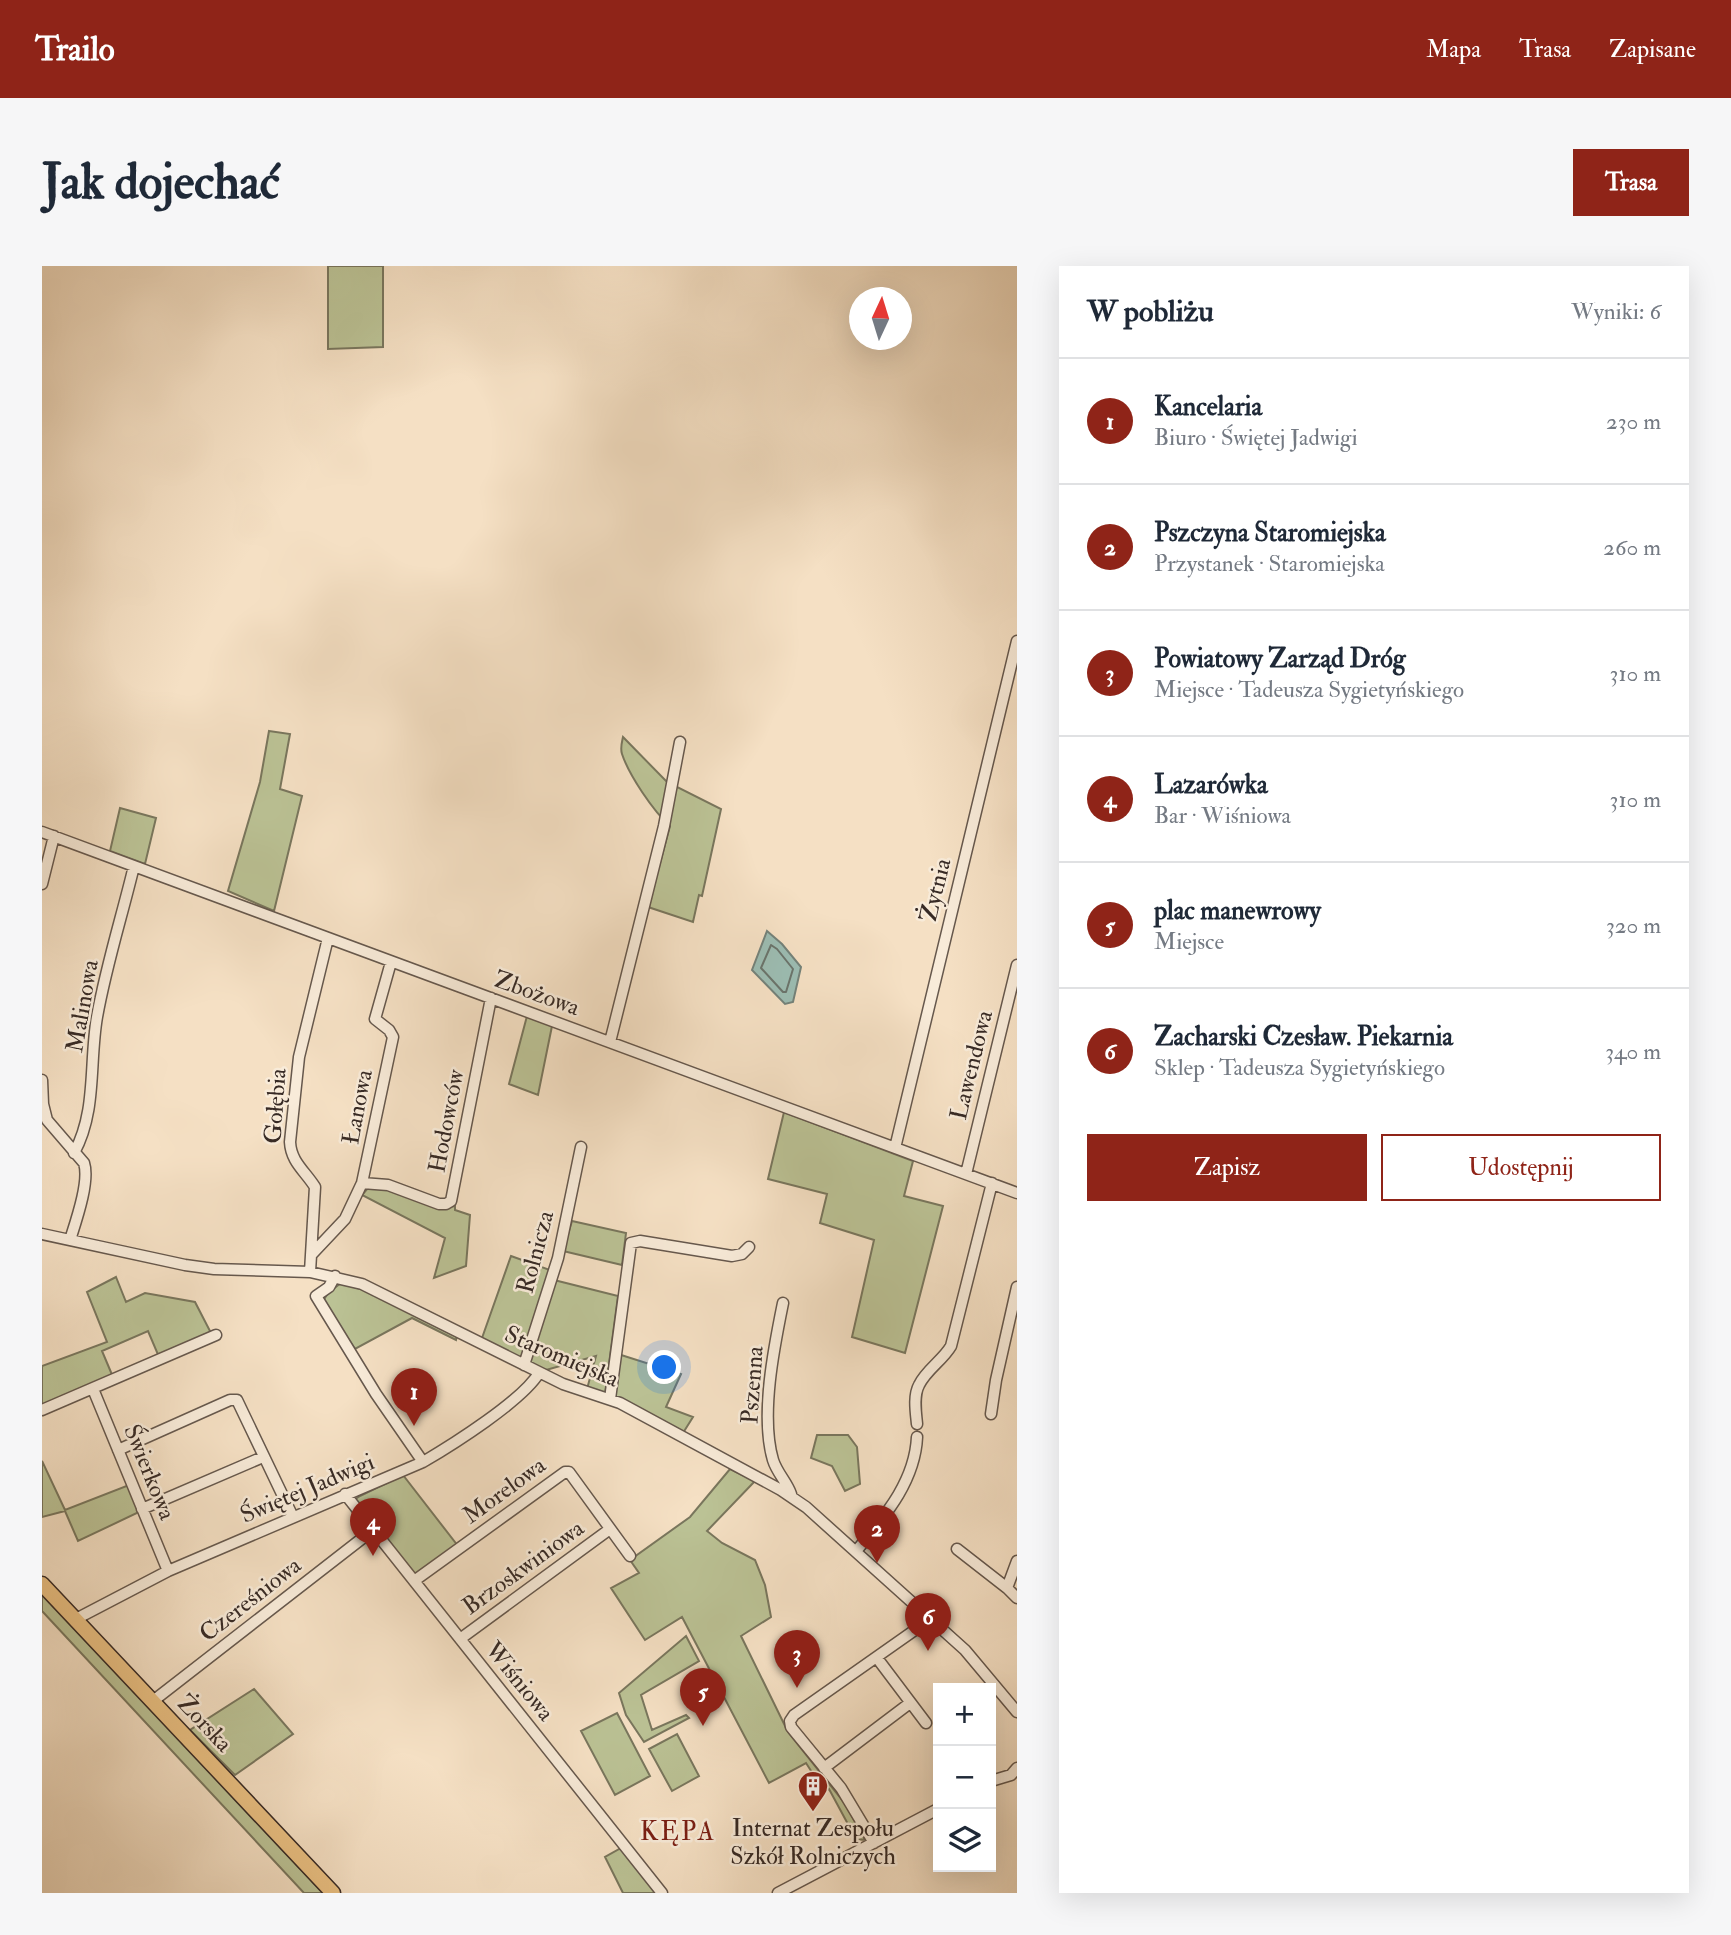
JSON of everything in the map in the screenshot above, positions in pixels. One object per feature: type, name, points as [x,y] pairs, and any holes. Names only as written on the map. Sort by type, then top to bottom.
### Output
[{"type":"main road","name":"Żorska","points":[[42,1584],[333,1893]]},
{"type":"street","name":"Żytnia","points":[[895,1148],[1017,641]]},
{"type":"street","points":[[610,1042],[664,826],[680,742]]},
{"type":"street","name":"Zbożowa","points":[[42,832],[1017,1192]]},
{"type":"street","points":[[42,884],[54,836]]},
{"type":"street","name":"Malinowa","points":[[74,1153],[82,1138],[89,1112],[98,1014],[134,866]]},
{"type":"street","name":"Gołębia","points":[[310,1272],[315,1187],[294,1162],[290,1153],[290,1142],[299,1056],[328,938]]},
{"type":"street","name":"Łanowa","points":[[312,1254],[345,1219],[362,1183],[393,1037],[375,1019],[391,962]]},
{"type":"street","name":"Lawendowa","points":[[966,1174],[1017,965]]},
{"type":"street","name":"Hodowców","points":[[362,1183],[388,1185],[439,1204],[451,1201],[491,998]]},
{"type":"street","points":[[42,1080],[47,1120],[83,1163],[87,1178],[70,1240]]},
{"type":"street","name":"Rolnicza","points":[[524,1365],[558,1258],[581,1147]]},
{"type":"street","points":[[917,1424],[915,1405],[919,1385],[951,1346],[992,1183]]},
{"type":"street","name":"Staromiejska","points":[[42,1234],[171,1263],[214,1269],[310,1272],[335,1276],[373,1288],[577,1390],[610,1399],[791,1496],[857,1550],[932,1618],[978,1664],[1017,1712]]},
{"type":"street","points":[[610,1399],[631,1243],[640,1241],[732,1256],[742,1254],[749,1247]]},
{"type":"street","points":[[335,1276],[329,1287],[316,1297],[376,1394],[423,1462]]},
{"type":"street","points":[[991,1414],[1017,1287]]},
{"type":"street","name":"Pszenna","points":[[783,1303],[774,1346],[768,1416],[776,1470],[791,1496]]},
{"type":"street","points":[[42,1410],[216,1335]]},
{"type":"street","name":"Świętej Jadwigi","points":[[76,1619],[168,1572],[423,1462],[452,1446],[473,1430],[531,1384],[539,1373]]},
{"type":"street","name":"Świerkowa","points":[[93,1389],[168,1572]]},
{"type":"street","points":[[118,1450],[230,1400],[237,1400],[293,1517]]},
{"type":"street","points":[[857,1550],[898,1499],[916,1451],[917,1437]]},
{"type":"street","points":[[142,1509],[263,1457]]},
{"type":"street","points":[[768,1483],[776,1470]]},
{"type":"street","name":"Morelowa","points":[[414,1581],[565,1472],[569,1472],[631,1556]]},
{"type":"street","name":"Wiśniowa","points":[[345,1494],[662,1893]]},
{"type":"street","name":"Brzoskwiniowa","points":[[460,1639],[610,1529]]},
{"type":"street","name":"Czereśniowa","points":[[153,1700],[373,1530]]},
{"type":"street","points":[[957,1549],[1017,1598]]},
{"type":"street","points":[[1007,1588],[1017,1561]]},
{"type":"street","points":[[874,1843],[853,1806],[791,1727],[792,1718],[932,1618]]},
{"type":"street","points":[[877,1658],[926,1723]]},
{"type":"street","points":[[824,1768],[910,1703]]},
{"type":"street","points":[[996,1779],[1015,1773]]},
{"type":"street","points":[[778,1893],[933,1812]]},
{"type":"green space","points":[[328,266],[383,266],[383,347],[328,349]]},
{"type":"green space","points":[[269,731],[290,734],[280,789],[302,796],[274,911],[228,891],[260,782]]},
{"type":"green space","points":[[623,737],[667,782],[721,809],[702,896],[699,895],[693,922],[648,907],[670,826],[649,802],[625,763],[621,752]]},
{"type":"green space","points":[[120,808],[156,818],[145,864],[110,851]]},
{"type":"green space","points":[[527,1016],[552,1026],[538,1095],[509,1084]]},
{"type":"green space","points":[[784,1112],[913,1161],[904,1196],[943,1206],[905,1353],[852,1337],[874,1240],[820,1223],[827,1194],[768,1179]]},
{"type":"green space","points":[[386,1187],[440,1207],[455,1206],[455,1210],[470,1215],[466,1266],[434,1278],[445,1238],[362,1195],[368,1188]]},
{"type":"green space","points":[[572,1221],[626,1233],[622,1265],[563,1251]]},
{"type":"green space","points":[[511,1256],[550,1270],[521,1361],[482,1338]]},
{"type":"green space","points":[[116,1277],[126,1302],[145,1293],[195,1302],[211,1333],[159,1357],[148,1331],[102,1351],[113,1377],[42,1406],[42,1366],[107,1342],[87,1292]]},
{"type":"green space","points":[[554,1280],[618,1296],[605,1394],[587,1389],[596,1356],[546,1370],[527,1364]]},
{"type":"green space","points":[[341,1283],[364,1290],[457,1335],[456,1340],[412,1318],[355,1349],[323,1301],[328,1293]]},
{"type":"green space","points":[[618,1354],[681,1374],[666,1407],[693,1417],[683,1433],[613,1396]]},
{"type":"green space","points":[[817,1435],[848,1435],[857,1447],[860,1484],[845,1491],[832,1466],[811,1458]]},
{"type":"green space","points":[[42,1461],[65,1510],[129,1485],[139,1512],[78,1541],[65,1511],[42,1517]]},
{"type":"green space","points":[[730,1469],[755,1481],[707,1531],[722,1543],[755,1560],[765,1585],[771,1617],[741,1636],[788,1732],[846,1805],[865,1840],[856,1839],[829,1789],[824,1791],[806,1763],[769,1783],[682,1617],[645,1640],[611,1588],[639,1573],[630,1560],[690,1517]]},
{"type":"green space","points":[[403,1475],[458,1546],[415,1577],[354,1500]]},
{"type":"green space","points":[[42,1593],[323,1893],[304,1893],[42,1611]]},
{"type":"green space","points":[[686,1636],[699,1661],[641,1695],[652,1730],[686,1715],[689,1718],[644,1742],[626,1715],[619,1693]]},
{"type":"green space","points":[[254,1689],[293,1734],[235,1775],[190,1730]]},
{"type":"green space","points":[[617,1713],[650,1776],[615,1795],[581,1731]]},
{"type":"green space","points":[[677,1734],[699,1776],[672,1791],[649,1749]]},
{"type":"green space","points":[[621,1848],[657,1893],[623,1893],[605,1857]]},
{"type":"water","points":[[767,931],[801,967],[793,1002],[785,1004],[752,970]]},
{"type":"place","name":"Kancelaria","points":[[414,1426]]},
{"type":"place","name":"Lazarówka","points":[[373,1556]]},
{"type":"place","name":"Pszczyna Staromiejska","points":[[877,1563]]},
{"type":"place","name":"Zacharski Czesław. Piekarnia","points":[[928,1651]]},
{"type":"place","name":"Powiatowy Zarząd Dróg","points":[[797,1688]]},
{"type":"place","name":"plac manewrowy","points":[[703,1726]]},
{"type":"place","name":"Internat Zespołu Szkół Rolniczych","points":[[813,1813]]},
{"type":"district","name":"KĘPA","points":[[678,1831]]}]
